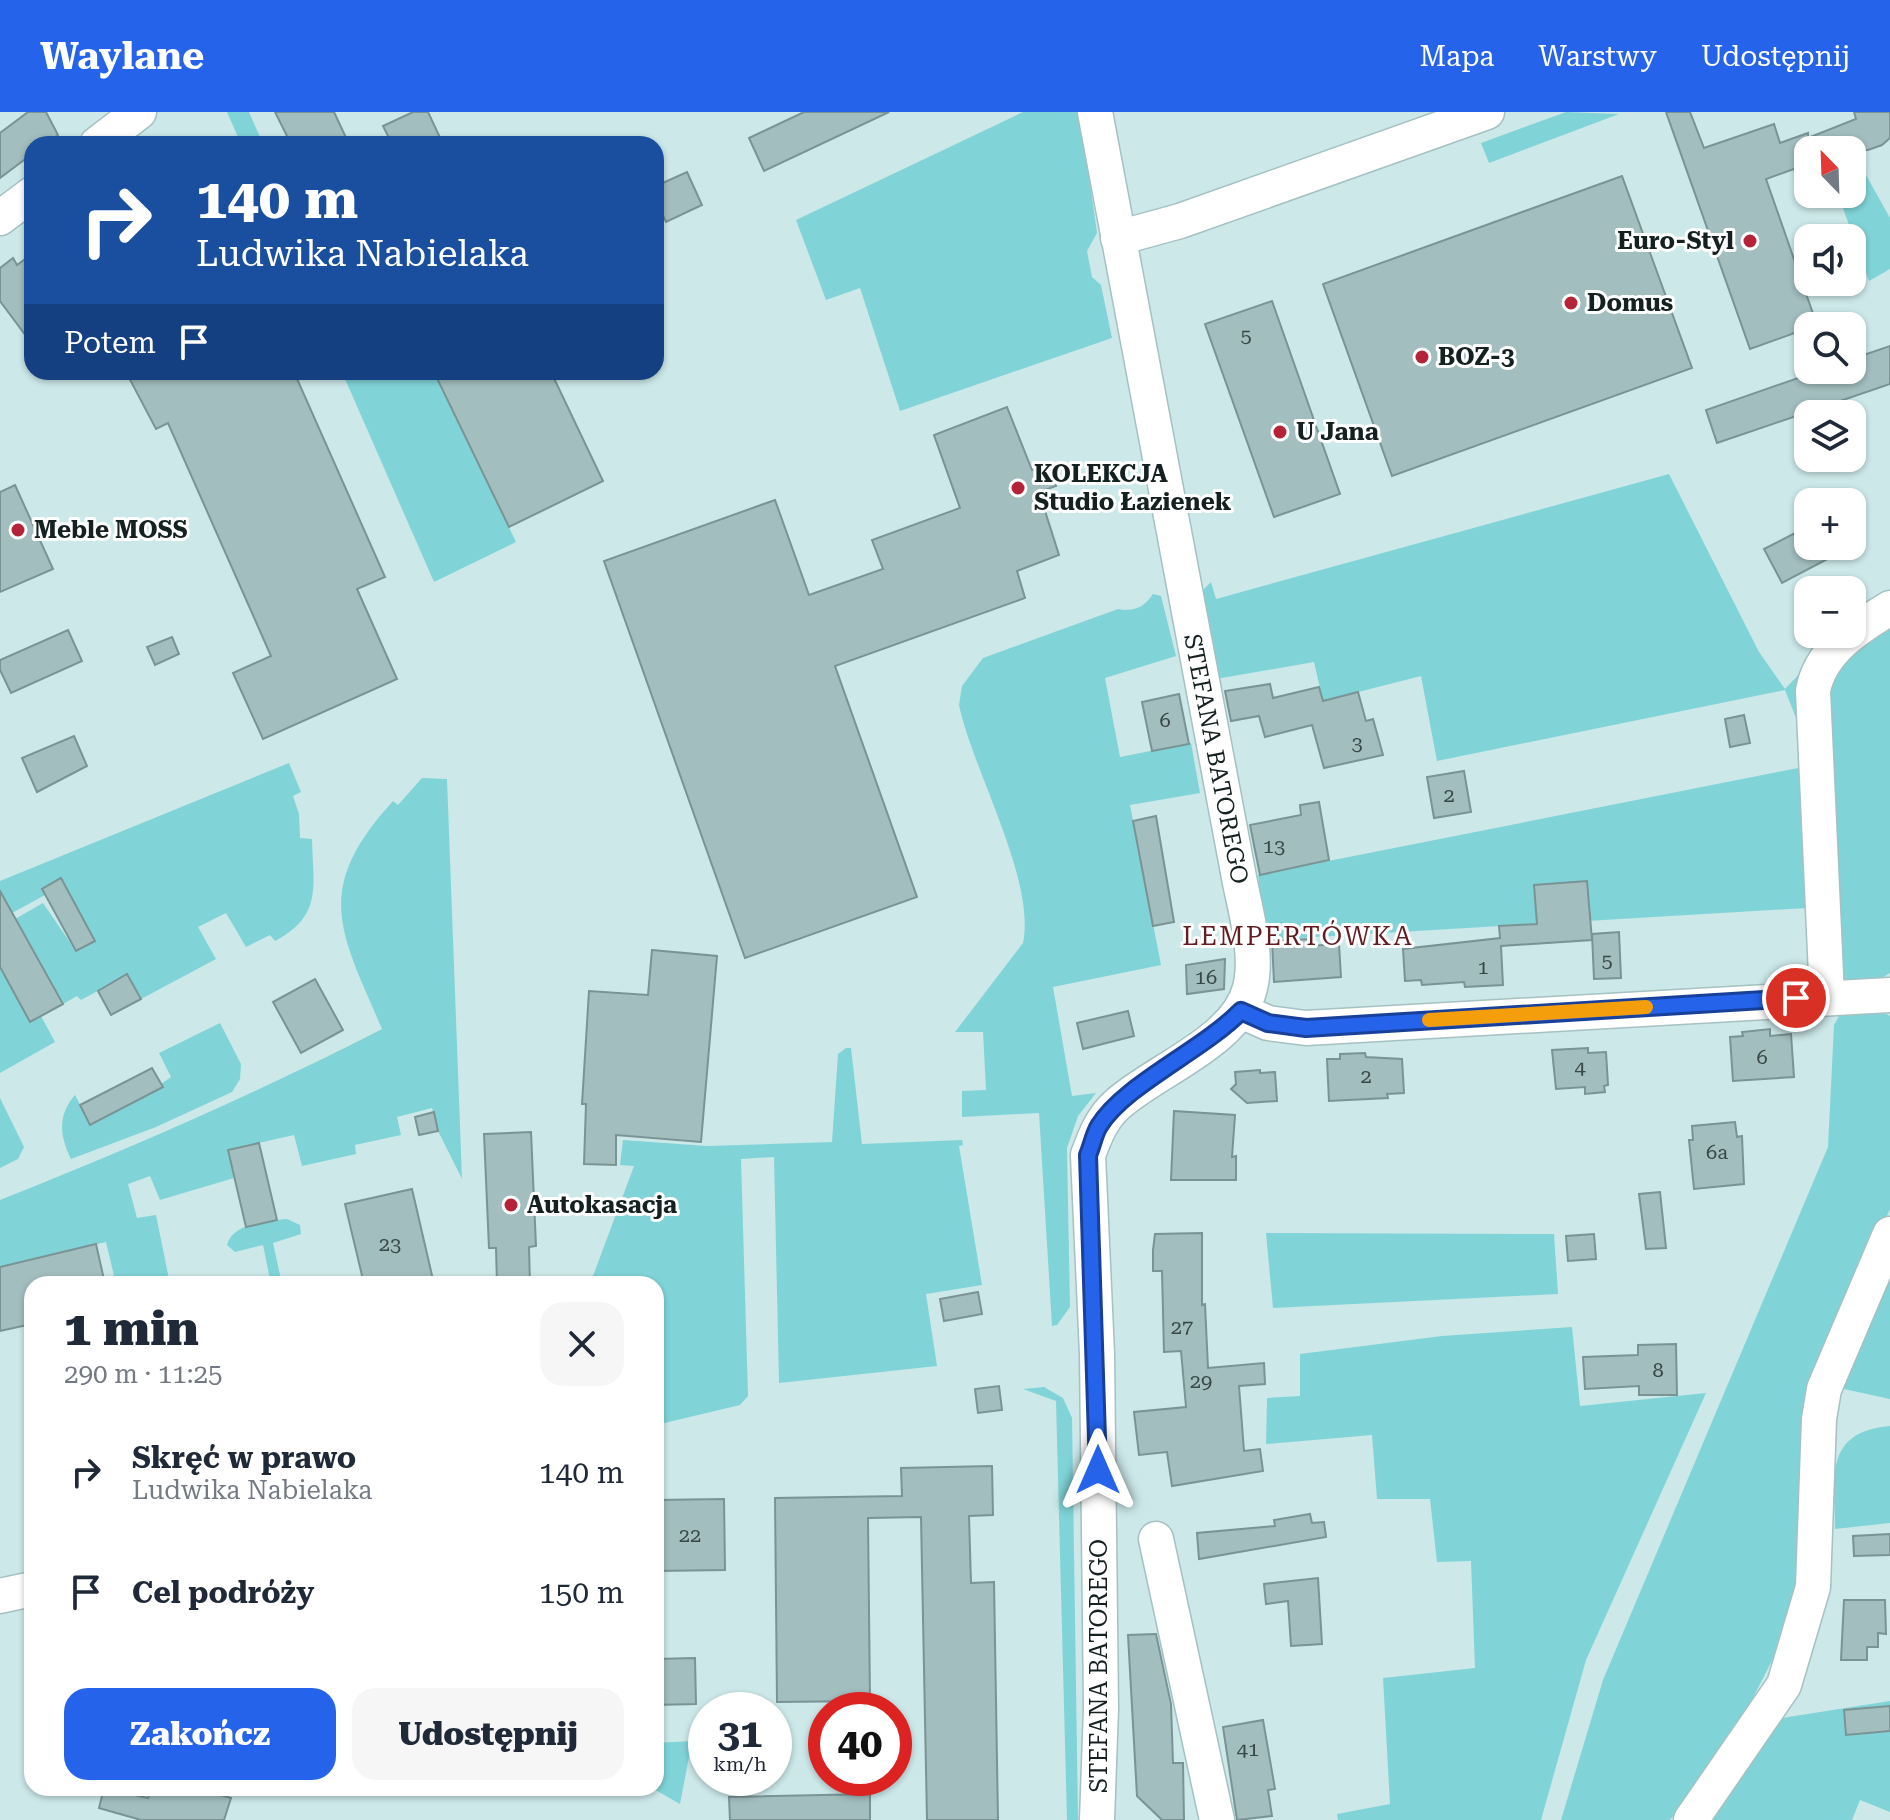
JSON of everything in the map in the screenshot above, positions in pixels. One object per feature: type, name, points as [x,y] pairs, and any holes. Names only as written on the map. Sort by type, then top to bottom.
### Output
[{"type":"street","points":[[108,136],[139,112]]},
{"type":"street","name":"STEFANA BATOREGO","points":[[1095,112],[1250,941],[1252,977],[1241,1011],[1219,1033],[1117,1104],[1098,1127],[1088,1155],[1097,1368],[1101,1708],[1097,1820]]},
{"type":"street","points":[[1118,238],[1180,221],[1487,112]]},
{"type":"street","points":[[0,218],[24,200]]},
{"type":"street","points":[[1827,996],[1813,691],[1825,658],[1890,608]]},
{"type":"street","points":[[1241,1011],[1268,1023],[1306,1028],[1827,996],[1890,995]]},
{"type":"street","points":[[1691,1820],[1784,1685],[1813,1587],[1819,1419],[1824,1389],[1890,1234]]},
{"type":"street","points":[[1156,1539],[1217,1820]]},
{"type":"street","points":[[0,1596],[24,1591]]},
{"type":"shaded area","points":[[227,112],[249,112],[260,136],[238,136]]},
{"type":"shaded area","points":[[1023,112],[1080,112],[1097,233],[1087,251],[1092,277],[1101,285],[1112,338],[900,411],[860,288],[826,300],[796,220]]},
{"type":"shaded area","points":[[1566,112],[1619,114],[1489,163],[1481,143]]},
{"type":"shaded area","points":[[1866,175],[1890,218],[1890,269],[1869,281],[1866,273],[1866,224],[1849,224],[1843,208],[1866,208]]},
{"type":"shaded area","points":[[346,380],[438,380],[516,542],[434,582]]},
{"type":"shaded area","points":[[1669,474],[1759,652],[1785,689],[1802,671],[1803,736],[1785,690],[1437,761],[1421,676],[1323,701],[1314,662],[1216,679],[1198,595],[1211,582],[1216,599]]},
{"type":"shaded area","points":[[1153,594],[1161,596],[1176,656],[1105,678],[1120,757],[1191,743],[1200,793],[1130,805],[1161,965],[1053,987],[1072,1096],[1096,1093],[1078,1116],[1067,1148],[1070,1307],[1057,1325],[1052,1326],[1039,1113],[962,1117],[962,1091],[986,1090],[983,1032],[955,1032],[1023,943],[1025,917],[1012,857],[959,705],[962,686],[983,658],[1118,609],[1138,608]]},
{"type":"shaded area","points":[[1890,618],[1890,973],[1877,981],[1840,984],[1827,680],[1860,648],[1866,648],[1866,642]]},
{"type":"shaded area","points":[[289,763],[301,792],[293,796],[299,814],[300,838],[312,839],[312,898],[301,921],[275,941],[270,935],[246,947],[226,913],[198,927],[216,959],[141,999],[127,975],[81,1000],[77,996],[63,1004],[15,919],[43,903],[76,951],[95,940],[61,878],[42,888],[45,895],[12,913],[0,891],[0,881]]},
{"type":"shaded area","points":[[1803,767],[1807,908],[1265,940],[1258,875]]},
{"type":"shaded area","points":[[422,778],[447,779],[462,1179],[438,1131],[432,1108],[397,1117],[401,1135],[355,1145],[356,1154],[302,1166],[294,1135],[228,1150],[234,1178],[160,1200],[150,1176],[128,1184],[137,1218],[156,1215],[168,1276],[114,1276],[106,1242],[0,1267],[0,1200],[193,1119],[382,1029],[355,965],[341,912],[343,886],[351,860],[393,801],[398,805]]},
{"type":"shaded area","points":[[0,967],[30,1021],[41,1016],[55,1042],[0,1073]]},
{"type":"shaded area","points":[[1882,1011],[1890,1016],[1890,1209],[1821,1367],[1799,1589],[1790,1625],[1734,1735],[1670,1820],[1561,1820],[1603,1680],[1828,1147],[1834,1025],[1840,1014]]},
{"type":"shaded area","points":[[220,1023],[241,1064],[240,1079],[232,1092],[156,1127],[71,1159],[62,1126],[65,1111],[75,1095],[91,1125],[162,1088],[161,1084],[171,1077],[159,1053]]},
{"type":"shaded area","points":[[851,1048],[862,1144],[962,1140],[963,1145],[959,1146],[982,1285],[926,1294],[937,1366],[779,1383],[774,1157],[741,1159],[748,1396],[740,1405],[664,1423],[664,1276],[593,1276],[634,1166],[620,1165],[623,1140],[707,1146],[832,1142],[838,1054]]},
{"type":"shaded area","points":[[0,1098],[24,1147],[18,1159],[0,1168]]},
{"type":"shaded area","points":[[287,1219],[300,1225],[301,1234],[273,1243],[280,1276],[269,1276],[263,1245],[235,1252],[227,1245],[236,1232],[261,1222]]},
{"type":"shaded area","points":[[1266,1233],[1554,1234],[1558,1294],[1273,1308]]},
{"type":"shaded area","points":[[1890,1259],[1890,1399],[1844,1389],[1840,1377]]},
{"type":"shaded area","points":[[1572,1327],[1580,1406],[1706,1393],[1586,1660],[1541,1820],[1338,1820],[1337,1814],[1390,1804],[1383,1678],[1475,1668],[1471,1561],[1437,1562],[1430,1499],[1377,1499],[1372,1435],[1266,1444],[1267,1398],[1300,1396],[1300,1354],[1442,1336]]},
{"type":"shaded area","points":[[1044,1387],[1063,1398],[1072,1418],[1078,1820],[1067,1820],[1056,1401],[1023,1389]]},
{"type":"shaded area","points":[[1890,1426],[1890,1523],[1835,1529],[1835,1476],[1843,1448],[1853,1437],[1868,1430]]},
{"type":"shaded area","points":[[1890,1701],[1890,1812],[1860,1800],[1852,1820],[1706,1820],[1782,1718]]},
{"type":"shaded area","points":[[688,1741],[688,1762],[680,1804],[664,1795],[664,1743]]},
{"type":"building","points":[[28,112],[46,112],[58,135],[24,136],[24,160],[0,178],[0,133]]},
{"type":"building","points":[[275,112],[334,112],[345,136],[287,136]]},
{"type":"building","points":[[413,112],[428,112],[439,136],[388,136],[383,126]]},
{"type":"building","points":[[804,112],[889,112],[764,171],[749,138]]},
{"type":"building","name":"Euro-Styl","points":[[1666,112],[1690,112],[1704,148],[1774,124],[1780,143],[1794,138],[1794,169],[1766,179],[1794,259],[1794,296],[1807,296],[1812,312],[1794,312],[1794,333],[1750,349]]},
{"type":"building","name":"Euro-Styl","points":[[1854,112],[1890,112],[1890,138],[1868,150],[1866,136],[1813,136],[1856,119]]},
{"type":"building","points":[[687,172],[702,205],[666,222],[664,182]]},
{"type":"building","points":[[1622,176],[1692,368],[1392,476],[1323,284]]},
{"type":"building","points":[[13,258],[17,265],[24,260],[24,333],[0,301],[0,268]]},
{"type":"building","name":"U Jana","points":[[1272,301],[1340,494],[1274,517],[1205,324]]},
{"type":"building","points":[[1890,346],[1890,384],[1843,400],[1794,400],[1794,417],[1717,443],[1706,410],[1794,379],[1794,384],[1866,384],[1866,354]]},
{"type":"building","points":[[130,380],[298,380],[385,577],[357,589],[397,679],[263,739],[233,673],[271,656],[168,423],[156,429]]},
{"type":"building","points":[[438,380],[555,380],[603,481],[509,527]]},
{"type":"building","points":[[1007,407],[1032,470],[1048,464],[1056,486],[1039,492],[1059,555],[1017,571],[1025,598],[835,666],[917,897],[745,958],[604,561],[775,500],[809,595],[883,569],[872,540],[960,508],[934,435]]},
{"type":"building","name":"Meble MOSS","points":[[15,485],[53,569],[0,592],[0,492]]},
{"type":"building","points":[[1794,534],[1794,560],[1826,560],[1782,583],[1764,549]]},
{"type":"building","points":[[68,630],[82,661],[11,693],[0,670],[0,660]]},
{"type":"building","points":[[172,637],[179,654],[155,665],[147,647]]},
{"type":"building","points":[[1270,684],[1273,698],[1319,687],[1323,701],[1358,692],[1366,721],[1373,719],[1383,755],[1324,768],[1312,725],[1265,737],[1259,716],[1231,721],[1225,691]]},
{"type":"building","points":[[1179,694],[1189,744],[1152,751],[1142,702]]},
{"type":"building","points":[[1744,715],[1750,743],[1730,747],[1725,719]]},
{"type":"building","points":[[74,736],[87,766],[37,792],[22,758]]},
{"type":"building","points":[[1464,771],[1471,812],[1434,818],[1427,777]]},
{"type":"building","points":[[1319,802],[1329,860],[1260,875],[1250,825],[1301,815],[1300,805]]},
{"type":"building","points":[[1156,816],[1174,922],[1153,926],[1133,821]]},
{"type":"building","points":[[61,878],[95,941],[76,951],[42,889]]},
{"type":"building","points":[[1587,881],[1592,940],[1501,946],[1503,985],[1465,987],[1464,982],[1422,985],[1421,980],[1405,981],[1403,949],[1500,938],[1499,926],[1537,924],[1534,885]]},
{"type":"building","points":[[0,891],[63,1004],[30,1022],[0,967]]},
{"type":"building","points":[[1619,932],[1621,978],[1594,979],[1592,934]]},
{"type":"building","points":[[1308,939],[1309,946],[1339,944],[1341,977],[1274,982],[1272,941]]},
{"type":"building","points":[[652,950],[717,956],[701,1142],[616,1135],[616,1165],[584,1164],[586,1104],[582,1104],[589,991],[648,995]]},
{"type":"building","points":[[1225,959],[1224,989],[1187,994],[1186,965]]},
{"type":"building","points":[[127,974],[141,999],[111,1015],[98,991]]},
{"type":"building","points":[[315,979],[343,1030],[301,1053],[273,1002]]},
{"type":"building","points":[[1128,1011],[1134,1036],[1083,1049],[1077,1023]]},
{"type":"building","points":[[1770,1029],[1770,1036],[1791,1034],[1794,1077],[1733,1081],[1730,1037],[1743,1036],[1742,1032]]},
{"type":"building","points":[[1588,1048],[1588,1053],[1606,1052],[1608,1085],[1604,1086],[1605,1092],[1585,1094],[1585,1087],[1556,1089],[1552,1050]]},
{"type":"building","points":[[1365,1053],[1366,1057],[1402,1059],[1404,1093],[1387,1094],[1388,1098],[1329,1101],[1327,1059],[1340,1059],[1340,1054]]},
{"type":"building","points":[[152,1068],[163,1087],[90,1125],[80,1105]]},
{"type":"building","points":[[1260,1070],[1260,1073],[1275,1072],[1277,1101],[1247,1103],[1231,1089],[1236,1084],[1235,1072]]},
{"type":"building","points":[[1174,1111],[1235,1115],[1232,1157],[1236,1156],[1236,1180],[1171,1180]]},
{"type":"building","points":[[434,1112],[438,1131],[419,1135],[415,1117]]},
{"type":"building","points":[[1735,1122],[1737,1137],[1742,1136],[1744,1184],[1694,1189],[1689,1140],[1693,1140],[1692,1126]]},
{"type":"building","name":"Autokasacja","points":[[531,1132],[536,1246],[529,1247],[530,1276],[497,1276],[496,1248],[489,1248],[484,1134]]},
{"type":"building","points":[[259,1143],[277,1220],[246,1227],[228,1150]]},
{"type":"building","points":[[412,1189],[432,1276],[362,1276],[345,1204]]},
{"type":"building","points":[[1660,1192],[1666,1248],[1646,1249],[1639,1194]]},
{"type":"building","points":[[1202,1233],[1202,1305],[1205,1304],[1208,1368],[1264,1363],[1265,1384],[1239,1386],[1244,1451],[1260,1449],[1263,1471],[1172,1486],[1167,1452],[1139,1455],[1134,1412],[1186,1407],[1181,1351],[1164,1352],[1162,1271],[1153,1271],[1153,1250],[1155,1234]]},
{"type":"building","points":[[1594,1234],[1596,1259],[1568,1261],[1566,1236]]},
{"type":"building","points":[[96,1244],[103,1276],[24,1276],[24,1326],[0,1331],[0,1267]]},
{"type":"building","points":[[978,1292],[982,1314],[944,1321],[940,1299]]},
{"type":"building","points":[[1676,1344],[1677,1395],[1639,1395],[1639,1386],[1585,1389],[1583,1357],[1638,1355],[1638,1345]]},
{"type":"building","points":[[999,1386],[1002,1410],[978,1413],[975,1389]]},
{"type":"building","points":[[992,1466],[993,1515],[969,1516],[971,1583],[994,1582],[998,1820],[927,1820],[921,1517],[868,1518],[870,1692],[808,1692],[808,1702],[792,1702],[792,1692],[777,1692],[775,1498],[902,1496],[901,1468]]},
{"type":"building","points":[[724,1499],[725,1570],[664,1571],[664,1500]]},
{"type":"building","points":[[1310,1514],[1312,1523],[1324,1522],[1326,1537],[1199,1559],[1197,1533],[1275,1526],[1274,1520]]},
{"type":"building","points":[[1890,1534],[1890,1555],[1854,1556],[1853,1536]]},
{"type":"building","points":[[1318,1578],[1322,1644],[1291,1646],[1288,1601],[1266,1604],[1264,1584]]},
{"type":"building","points":[[1844,1600],[1885,1600],[1886,1634],[1878,1633],[1878,1647],[1867,1647],[1867,1660],[1841,1660]]},
{"type":"building","points":[[1156,1634],[1171,1704],[1173,1763],[1183,1763],[1184,1820],[1162,1820],[1137,1796],[1128,1635]]},
{"type":"building","points":[[695,1658],[696,1692],[688,1692],[688,1704],[664,1705],[664,1659]]},
{"type":"building","points":[[1890,1706],[1890,1731],[1846,1735],[1844,1710]]},
{"type":"building","points":[[1263,1720],[1275,1789],[1268,1790],[1272,1816],[1237,1820],[1223,1727]]},
{"type":"building","points":[[102,1796],[231,1798],[224,1820],[141,1820],[99,1808]]},
{"type":"building","points":[[870,1796],[870,1820],[730,1820],[729,1797]]},
{"type":"slow traffic","points":[[1429,1020],[1646,1007]]},
{"type":"place","name":"Euro-Styl","points":[[1750,241]]},
{"type":"place","name":"Domus","points":[[1571,303]]},
{"type":"place","name":"BOZ-3","points":[[1422,357]]},
{"type":"place","name":"U Jana","points":[[1280,432]]},
{"type":"place","name":"KOLEKCJA Studio Łazienek","points":[[1018,488]]},
{"type":"place","name":"Meble MOSS","points":[[18,530]]},
{"type":"place","name":"Autokasacja","points":[[511,1205]]},
{"type":"district","name":"LEMPERTÓWKA","points":[[1298,936]]},
{"type":"route","points":[[1098,1470],[1097,1354],[1088,1155],[1098,1127],[1117,1104],[1219,1033],[1241,1011],[1268,1023],[1306,1028],[1796,998]]}]
